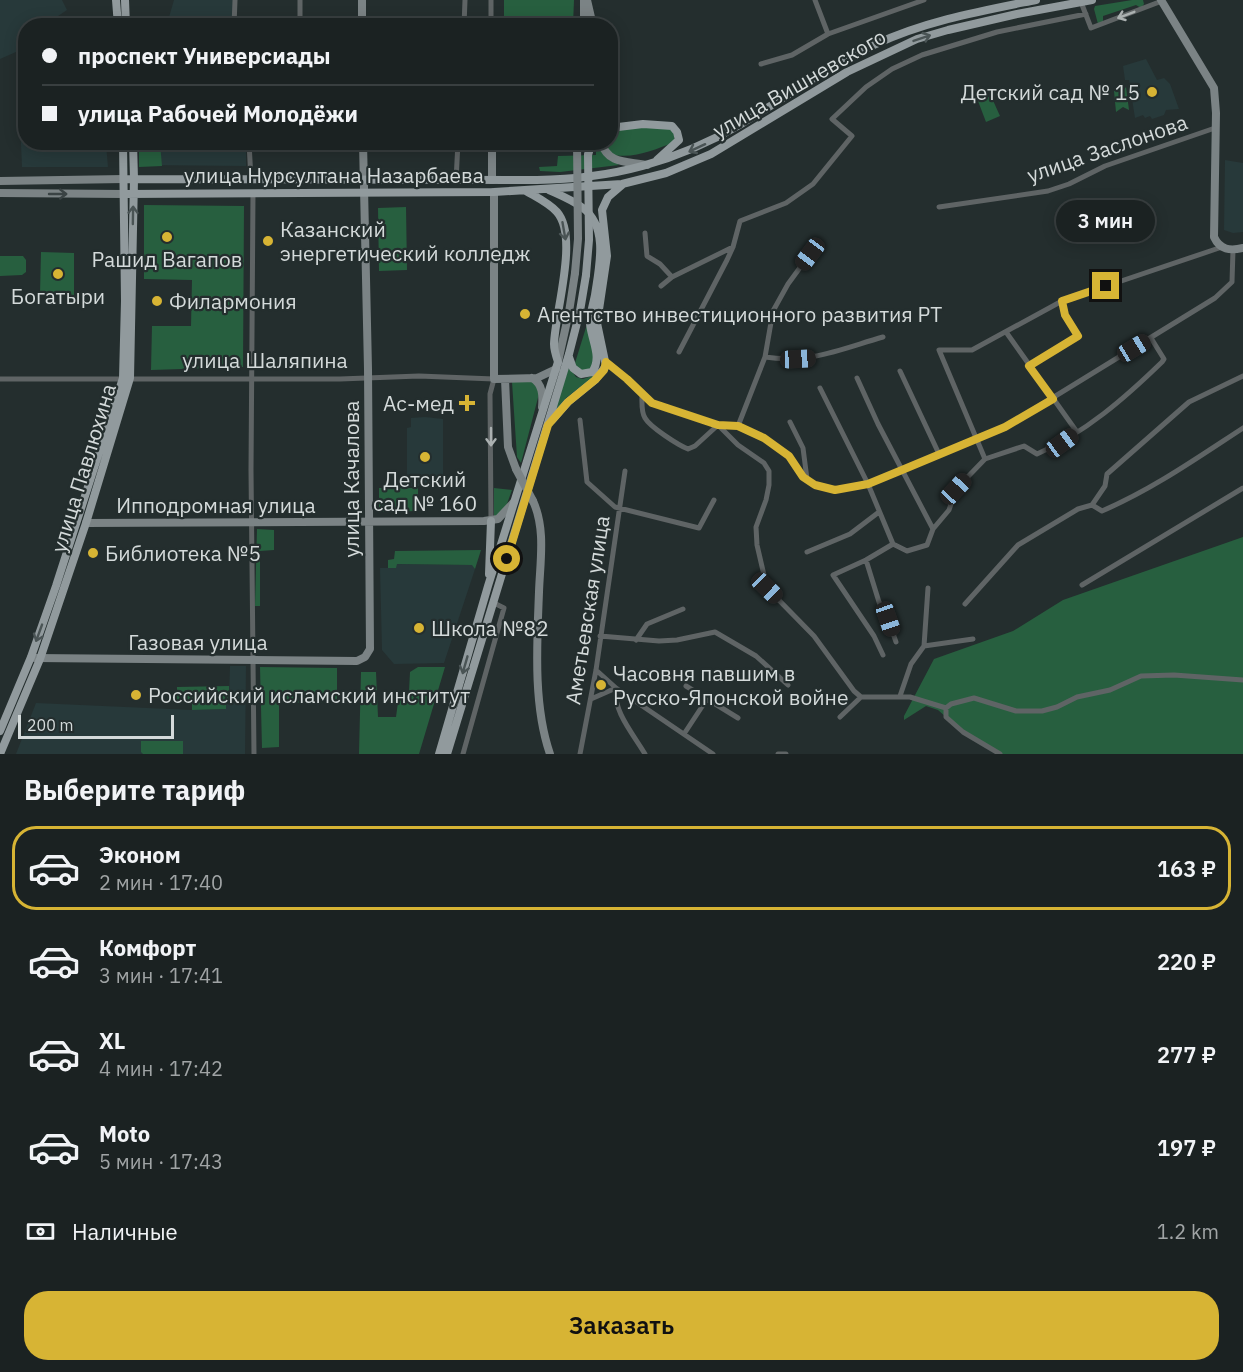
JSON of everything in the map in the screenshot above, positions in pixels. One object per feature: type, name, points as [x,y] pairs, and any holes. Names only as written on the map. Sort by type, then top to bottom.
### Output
[{"type":"main road","points":[[117,0],[118,18]]},
{"type":"main road","points":[[125,0],[126,18]]},
{"type":"main road","name":"улица Вишневского","points":[[650,165],[705,144],[840,62],[875,45],[943,20],[1036,0]]},
{"type":"main road","name":"улица Вишневского","points":[[666,173],[711,154],[848,72],[917,39],[1017,14],[1092,0]]},
{"type":"main road","points":[[618,127],[661,124],[675,129],[679,135],[678,142],[650,165]]},
{"type":"main road","points":[[123,150],[124,179],[129,194]]},
{"type":"main road","name":"улица Павлюхина","points":[[0,754],[40,659],[86,523],[126,378],[129,194],[134,179],[133,150]]},
{"type":"main road","points":[[441,753],[494,603],[580,311],[589,240],[589,150]]},
{"type":"main road","name":"улица Нурсултана Назарбаева","points":[[124,179],[574,180],[650,165]]},
{"type":"main road","name":"улица Нурсултана Назарбаева","points":[[129,194],[526,191],[622,184],[666,173]]},
{"type":"main road","points":[[548,425],[568,402],[604,370],[606,362],[598,336],[597,323],[607,256],[602,210],[608,197],[622,184]]},
{"type":"main road","points":[[549,190],[582,207],[591,216],[597,228],[601,247],[590,320],[596,351],[596,366],[592,372],[587,374],[576,372],[570,365],[569,354]]},
{"type":"main road","points":[[441,753],[488,586],[557,365],[554,345],[564,270],[566,232],[556,212],[526,191]]},
{"type":"main road","name":"улица Павлюхина","points":[[0,731],[31,657],[126,378]]},
{"type":"main road","points":[[488,586],[491,521]]},
{"type":"street","points":[[234,18],[235,0]]},
{"type":"street","points":[[300,0],[300,18]]},
{"type":"street","points":[[362,0],[362,18]]},
{"type":"street","points":[[464,18],[465,0]]},
{"type":"street","points":[[491,0],[491,18]]},
{"type":"street","points":[[584,18],[585,0]]},
{"type":"street","points":[[585,0],[591,18]]},
{"type":"street","points":[[815,0],[828,34]]},
{"type":"street","points":[[761,64],[792,55],[828,34],[924,0]]},
{"type":"street","points":[[1081,2],[1091,28],[1161,1],[1214,88],[1213,229],[1216,241],[1222,247],[1233,250],[1243,248]]},
{"type":"street","points":[[679,352],[733,247],[741,219],[786,203],[813,184],[852,136],[832,119],[866,87],[892,69],[922,55],[997,32],[1086,14]]},
{"type":"street","name":"улица Заслонова","points":[[939,207],[1048,191],[1069,184],[1105,166],[1215,128]]},
{"type":"street","points":[[249,150],[251,180]]},
{"type":"street","name":"улица Качалова","points":[[363,150],[370,522],[370,649],[364,657]]},
{"type":"street","points":[[456,181],[458,150]]},
{"type":"street","points":[[492,150],[492,180]]},
{"type":"street","points":[[557,365],[575,273],[578,239],[578,150]]},
{"type":"street","points":[[604,150],[614,160],[650,165]]},
{"type":"street","name":"улица Нурсултана Назарбаева","points":[[0,181],[124,179]]},
{"type":"street","points":[[494,192],[494,379],[490,394],[491,521],[498,519],[514,502]]},
{"type":"street","points":[[253,193],[254,754]]},
{"type":"street","name":"улица Нурсултана Назарбаева","points":[[0,194],[129,194]]},
{"type":"street","points":[[645,233],[647,256],[660,264],[672,277]]},
{"type":"street","points":[[661,286],[672,277],[733,247]]},
{"type":"street","points":[[985,459],[939,350],[972,350],[1062,301],[1222,247]]},
{"type":"street","points":[[606,362],[652,403],[718,425],[738,426],[771,442],[789,456],[795,467],[815,485],[835,490],[868,484],[902,470],[1005,427],[1053,399],[1223,292],[1232,282],[1233,250]]},
{"type":"street","points":[[738,426],[765,357],[773,311],[788,284],[810,254]]},
{"type":"street","points":[[1029,366],[1078,336],[1065,315],[1062,301]]},
{"type":"street","points":[[1006,332],[1077,432]]},
{"type":"street","points":[[765,357],[783,360],[813,358],[883,337]]},
{"type":"street","points":[[820,388],[868,484],[893,543],[907,551],[927,545],[933,529],[949,510],[956,489],[985,459],[1024,446],[1037,454],[1062,443],[1128,396],[1164,359],[1151,338]]},
{"type":"street","name":"улица Шаляпина","points":[[0,379],[253,379],[419,376],[505,379],[542,377],[557,365]]},
{"type":"street","points":[[900,371],[939,454]]},
{"type":"street","points":[[965,604],[1018,545],[1078,509],[1092,505],[1106,486],[1107,474],[1189,402],[1243,376]]},
{"type":"street","points":[[531,378],[536,380],[542,388],[542,412]]},
{"type":"street","points":[[857,378],[878,424],[933,529]]},
{"type":"street","points":[[505,379],[507,447],[540,519],[539,701],[550,754]]},
{"type":"street","points":[[642,394],[642,410],[645,419],[678,445],[688,449],[695,446],[718,425]]},
{"type":"street","points":[[580,420],[587,483],[615,507],[699,528],[714,500]]},
{"type":"street","points":[[790,422],[803,448],[807,479]]},
{"type":"street","points":[[718,425],[738,445],[764,463],[769,471],[766,500],[756,527],[757,545],[767,588],[808,628],[861,698]]},
{"type":"street","points":[[1092,505],[1102,511],[1134,497],[1173,475],[1243,428]]},
{"type":"street","name":"Аметьевская улица","points":[[580,754],[615,552],[625,471]]},
{"type":"street","points":[[1082,585],[1243,488]]},
{"type":"street","points":[[807,552],[850,534],[879,512]]},
{"type":"street","name":"Ипподромная улица","points":[[86,523],[491,521]]},
{"type":"street","points":[[883,655],[874,636],[833,575],[866,560],[893,543]]},
{"type":"street","points":[[866,560],[879,602],[896,642]]},
{"type":"street","points":[[900,696],[911,664],[924,646],[928,588]]},
{"type":"street","points":[[463,754],[504,608],[494,603]]},
{"type":"street","points":[[636,640],[643,628],[654,620],[683,609]]},
{"type":"street","points":[[600,636],[636,640],[677,640],[715,632],[756,656],[788,685]]},
{"type":"street","points":[[924,646],[974,639]]},
{"type":"street","name":"Газовая улица","points":[[31,657],[40,659],[357,661],[364,657]]},
{"type":"street","points":[[596,670],[616,688],[713,754]]},
{"type":"street","points":[[946,708],[951,704],[974,698],[1016,711],[1042,711],[1057,707],[1077,697],[1110,690],[1142,676],[1174,675],[1243,680]]},
{"type":"street","points":[[686,686],[738,718]]},
{"type":"street","points":[[591,699],[616,688]]},
{"type":"street","points":[[616,688],[615,695],[620,712],[645,754]]},
{"type":"street","points":[[840,717],[861,698],[910,697],[946,708]]},
{"type":"street","points":[[684,734],[707,699]]},
{"type":"street","points":[[946,708],[946,717],[963,732],[1000,754]]},
{"type":"street","points":[[778,754],[786,754]]},
{"type":"shaded area","points":[[0,0],[62,0],[67,10],[57,18],[18,18],[18,51],[0,59]]},
{"type":"shaded area","points":[[174,0],[233,0],[232,18],[169,18]]},
{"type":"shaded area","name":"Детский сад № 15","points":[[1146,59],[1157,80],[1164,78],[1170,84],[1179,109],[1166,110],[1164,115],[1152,119],[1150,116],[1145,118],[1143,115],[1135,118],[1129,80],[1125,80],[1123,66]]},
{"type":"shaded area","points":[[21,150],[107,150],[108,167],[22,167]]},
{"type":"shaded area","points":[[143,150],[246,150],[246,166],[144,165]]},
{"type":"shaded area","points":[[1225,160],[1243,163],[1243,232],[1233,233],[1224,230]]},
{"type":"shaded area","name":"Детский сад № 160","points":[[411,418],[443,419],[443,486],[407,486],[407,428],[411,427]]},
{"type":"shaded area","name":"Школа №82","points":[[396,564],[473,565],[475,569],[444,663],[394,664],[382,650],[380,568],[396,568]]},
{"type":"shaded area","points":[[230,666],[246,666],[245,754],[16,754],[36,703],[192,710],[225,709],[226,699],[229,699]]},
{"type":"green space","points":[[504,0],[574,0],[573,18],[504,18]]},
{"type":"green space","points":[[1143,0],[1144,4],[1141,8],[1136,5],[1103,16],[1103,22],[1098,24],[1095,6]]},
{"type":"green space","points":[[1126,87],[1129,110],[1123,107],[1116,112],[1114,91],[1122,92]]},
{"type":"green space","points":[[991,96],[1000,116],[986,122],[978,101]]},
{"type":"green space","points":[[645,127],[673,129],[675,142],[635,155],[609,154],[608,150],[618,150],[618,129]]},
{"type":"green space","points":[[161,150],[162,166],[139,167],[139,151]]},
{"type":"green space","points":[[596,150],[604,150],[608,159],[619,165],[560,172],[540,171],[539,167],[557,166],[558,156],[596,155]]},
{"type":"green space","points":[[144,205],[244,206],[243,367],[151,370],[152,326],[191,326],[192,280],[144,279]]},
{"type":"green space","points":[[406,207],[407,270],[379,271],[378,208]]},
{"type":"green space","points":[[41,252],[74,253],[74,295],[40,294]]},
{"type":"green space","points":[[0,256],[23,256],[26,260],[26,272],[22,275],[0,276]]},
{"type":"green space","points":[[588,321],[595,359],[590,370],[578,370],[575,363]]},
{"type":"green space","points":[[569,367],[576,377],[583,379],[597,374],[566,398],[554,412]]},
{"type":"green space","points":[[512,382],[534,382],[540,390],[521,463],[517,457]]},
{"type":"green space","points":[[379,488],[418,488],[418,511],[379,512]]},
{"type":"green space","points":[[494,488],[512,490],[504,512],[494,518]]},
{"type":"green space","points":[[257,529],[274,530],[274,550],[260,551],[260,606],[255,606]]},
{"type":"green space","points":[[1243,537],[1243,754],[1000,754],[963,732],[938,710],[926,706],[904,720],[934,659],[1013,631],[1063,600]]},
{"type":"green space","points":[[481,550],[475,569],[472,565],[397,564],[396,568],[388,568],[388,560],[394,559],[395,551]]},
{"type":"green space","points":[[260,667],[337,668],[337,702],[279,703],[279,747],[262,748]]},
{"type":"green space","points":[[418,667],[445,667],[419,754],[359,754],[361,672],[376,672],[378,717],[396,717],[398,702],[409,692],[410,672]]},
{"type":"green space","points":[[229,686],[226,709],[192,710],[192,701],[177,701],[177,687]]},
{"type":"green space","points":[[141,741],[183,741],[183,754],[143,754]]},
{"type":"place","name":"Детский сад № 15","points":[[1152,92]]},
{"type":"place","name":"Рашид Вагапов","points":[[167,237]]},
{"type":"place","name":"Казанский энергетический колледж","points":[[268,241]]},
{"type":"place","name":"Богатыри","points":[[58,274]]},
{"type":"place","name":"Филармония","points":[[157,301]]},
{"type":"place","name":"Агентство инвестиционного развития РТ","points":[[525,314]]},
{"type":"place","name":"Ас-мед","points":[[467,403]]},
{"type":"place","name":"Детский сад № 160","points":[[425,457]]},
{"type":"place","name":"Библиотека №5","points":[[93,553]]},
{"type":"place","name":"Школа №82","points":[[419,628]]},
{"type":"place","name":"Часовня павшим в Русско-Японской войне","points":[[601,685]]},
{"type":"place","name":"Российский исламский институт","points":[[136,695]]},
{"type":"route","points":[[507,559],[548,425],[562,407],[595,380],[604,370],[606,362],[652,403],[718,425],[738,426],[764,438],[789,456],[803,477],[815,485],[835,490],[868,484],[902,470],[1005,427],[1053,399],[1029,366],[1078,336],[1065,315],[1062,301],[1106,286]]}]
